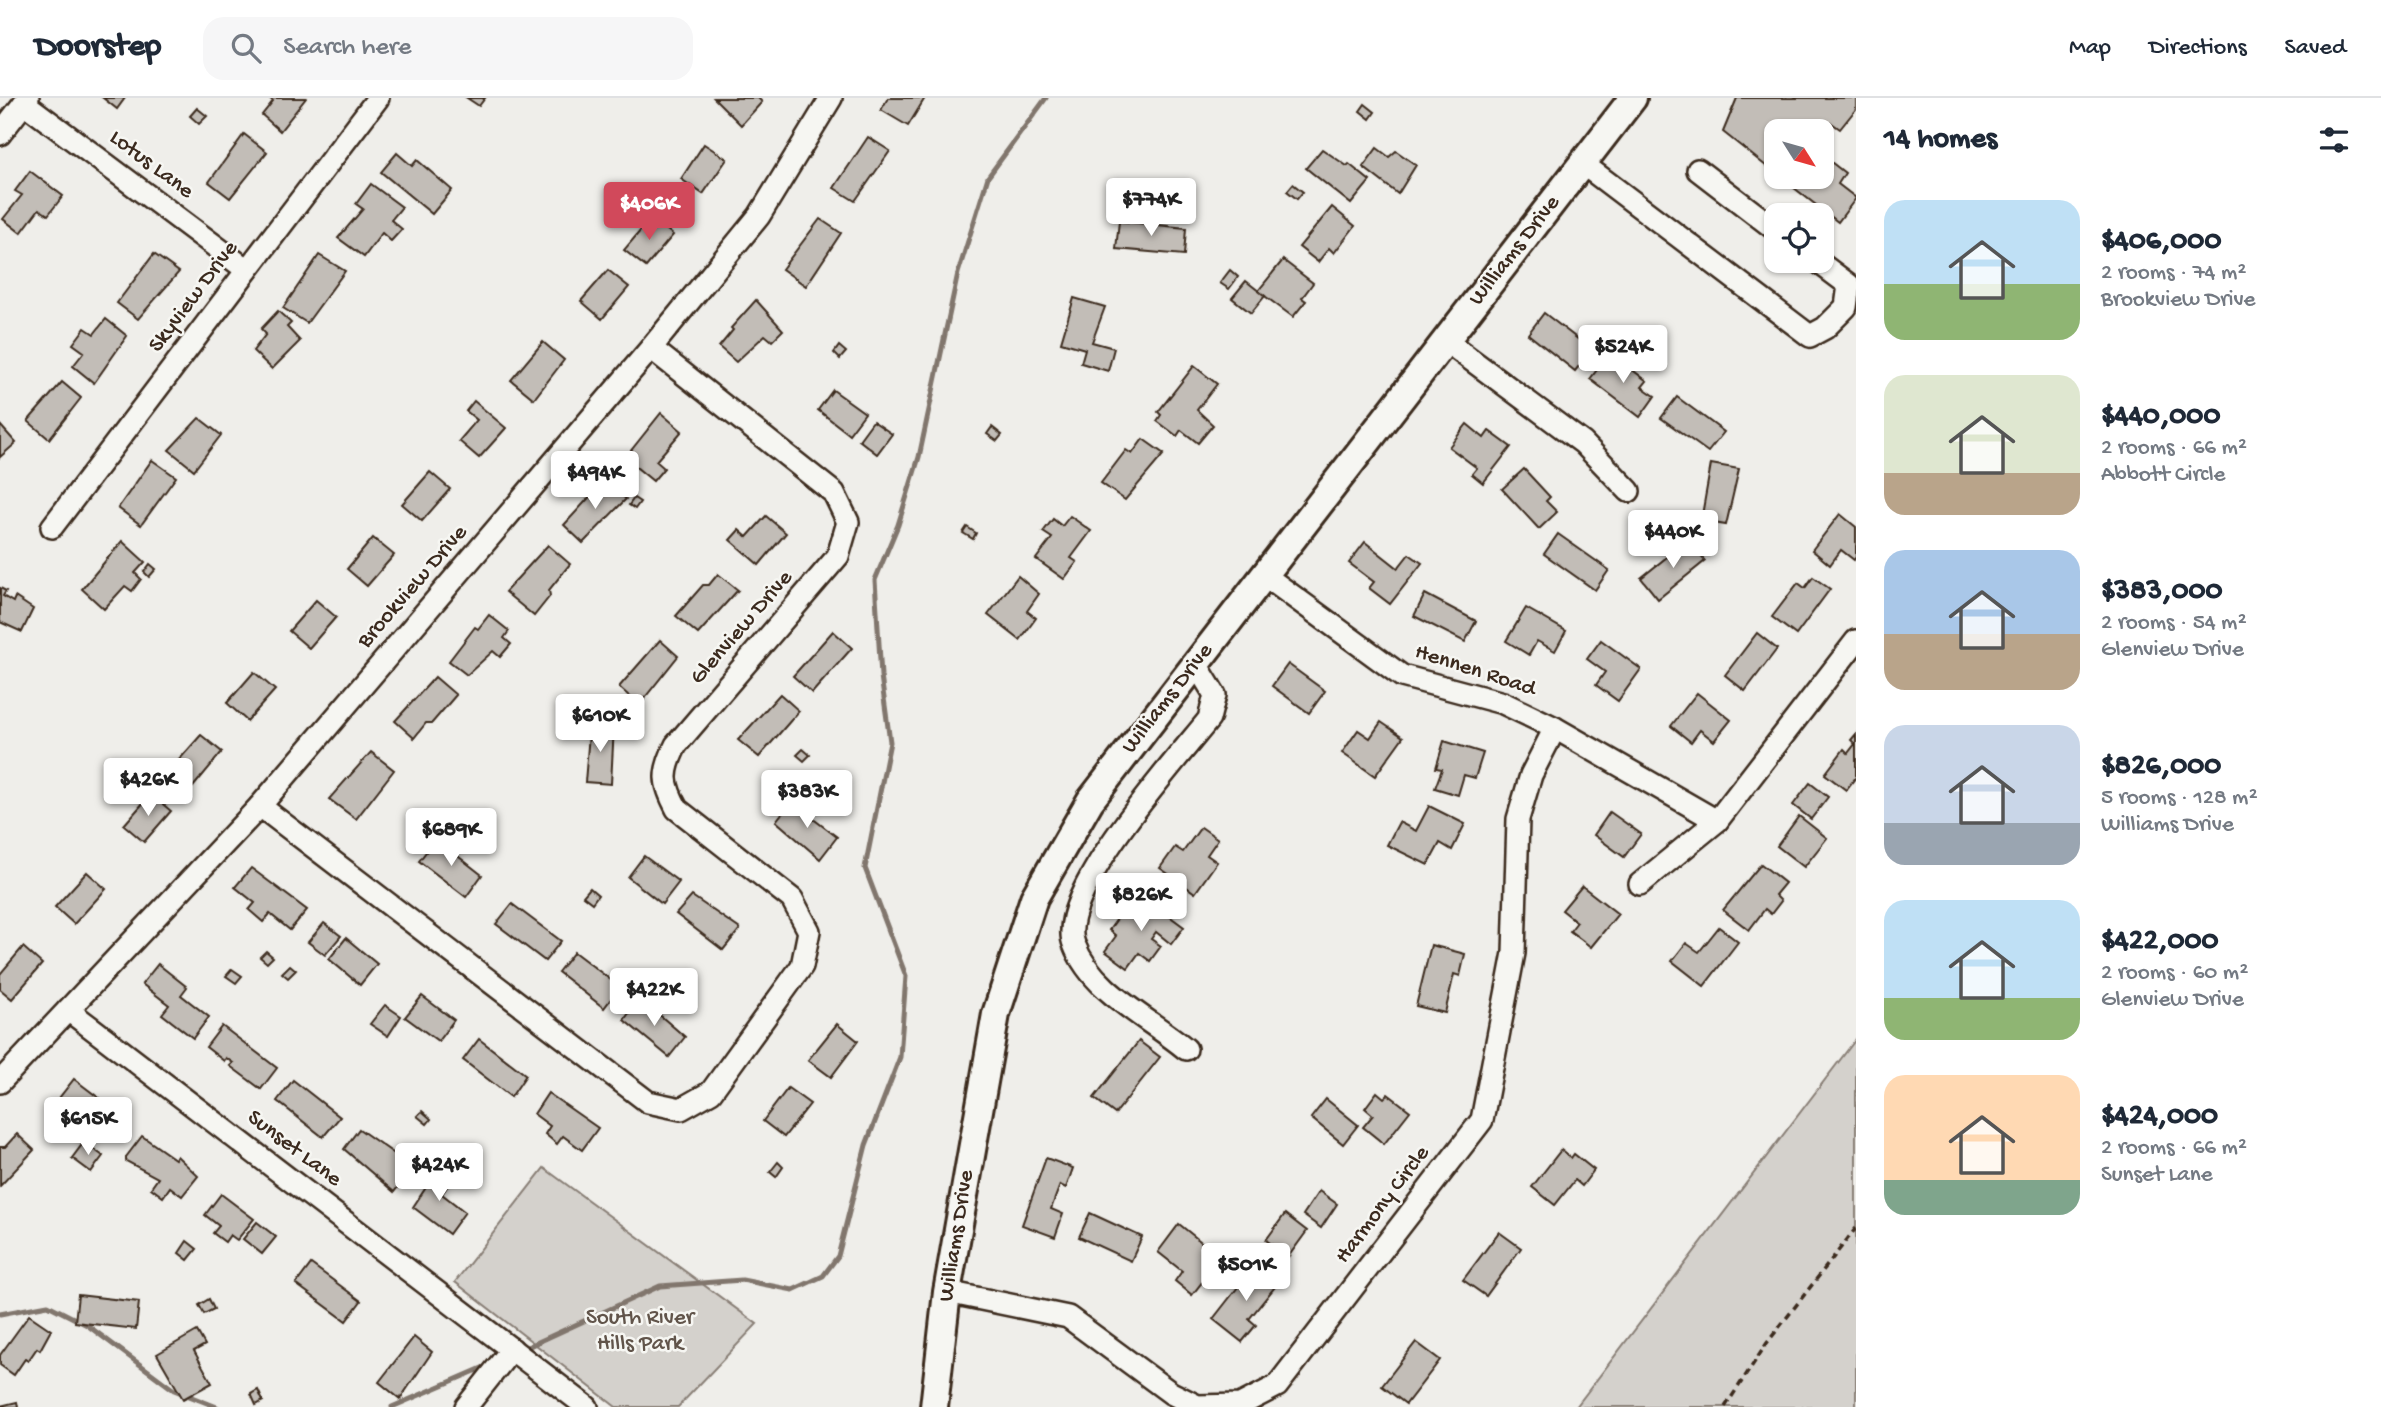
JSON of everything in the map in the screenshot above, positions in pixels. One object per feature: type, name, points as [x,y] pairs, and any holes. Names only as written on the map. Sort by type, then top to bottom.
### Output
[{"type":"main road","name":"Williams Drive","points":[[934,1407],[947,1292],[996,1014],[1034,898],[1090,801],[1633,98]]},
{"type":"street","name":"Skyview Drive","points":[[52,527],[378,98]]},
{"type":"street","name":"Brookview Drive","points":[[0,1082],[260,806],[651,348],[759,216],[831,98]]},
{"type":"street","name":"Lotus Lane","points":[[26,100],[247,270]]},
{"type":"street","points":[[0,134],[26,100]]},
{"type":"street","points":[[1583,164],[1810,336],[1825,328],[1846,307],[1854,284],[1834,272]]},
{"type":"street","points":[[1698,170],[1764,221]]},
{"type":"street","points":[[1446,341],[1583,443],[1629,491]]},
{"type":"street","name":"Glenview Drive","points":[[260,806],[648,1102],[681,1109],[711,1092],[802,966],[809,931],[792,899],[677,810],[666,788],[666,766],[676,746],[838,556],[848,522],[834,493],[651,348]]},
{"type":"street","name":"Hennen Road","points":[[1264,575],[1402,676],[1503,703],[1555,728],[1717,821]]},
{"type":"street","points":[[1640,884],[1717,821],[1856,641]]},
{"type":"street","points":[[1186,1049],[1111,993],[1092,973],[1073,942],[1073,925],[1083,891],[1107,847],[1209,719],[1215,695],[1195,664]]},
{"type":"street","name":"Harmony Circle","points":[[947,1292],[1068,1317],[1171,1394],[1197,1406],[1240,1405],[1277,1386],[1482,1119],[1514,953],[1518,818],[1531,775],[1555,728]]},
{"type":"street","name":"Sunset Lane","points":[[68,1010],[587,1407]]},
{"type":"street","points":[[466,1407],[512,1349]]},
{"type":"path","points":[[1725,1407],[1767,1343],[1856,1228]]},
{"type":"green space","points":[[1856,1039],[1856,1407],[1576,1407]]},
{"type":"green space","name":"South River Hills Park","points":[[544,1168],[757,1324],[678,1407],[616,1407],[455,1282]]},
{"type":"building","points":[[103,98],[125,98],[117,109]]},
{"type":"building","points":[[269,98],[306,98],[280,131],[262,115],[273,101]]},
{"type":"building","points":[[467,98],[485,98],[479,106]]},
{"type":"building","points":[[714,98],[758,98],[762,102],[741,125]]},
{"type":"building","points":[[888,98],[925,98],[908,126],[881,110]]},
{"type":"building","points":[[1737,98],[1856,98],[1856,109],[1840,129],[1834,125],[1834,119],[1764,119],[1764,164],[1723,132]]},
{"type":"building","points":[[1365,104],[1375,112],[1370,119],[1360,111]]},
{"type":"building","points":[[197,108],[207,116],[199,124],[190,116]]},
{"type":"building","points":[[244,134],[267,152],[230,198],[209,182]]},
{"type":"building","points":[[868,137],[890,151],[855,201],[834,188]]},
{"type":"building","points":[[704,144],[727,159],[703,194],[681,179]]},
{"type":"building","points":[[1377,148],[1389,157],[1396,151],[1416,165],[1398,194],[1363,167]]},
{"type":"building","points":[[1322,149],[1347,166],[1349,164],[1370,181],[1351,204],[1306,168]]},
{"type":"building","points":[[397,153],[412,166],[417,160],[452,190],[432,214],[381,172]]},
{"type":"building","points":[[1834,164],[1845,173],[1838,184],[1856,198],[1838,222],[1834,219],[1834,203],[1814,203],[1795,189],[1834,189]]},
{"type":"building","points":[[30,171],[63,196],[48,215],[39,209],[21,233],[3,219],[22,195],[15,191]]},
{"type":"building","points":[[371,184],[402,207],[391,220],[402,229],[391,241],[382,233],[364,257],[338,238],[363,209],[356,204]]},
{"type":"building","points":[[1293,184],[1303,192],[1297,199],[1287,191]]},
{"type":"building","points":[[1332,207],[1355,226],[1334,253],[1329,248],[1318,262],[1299,247]]},
{"type":"building","points":[[652,217],[673,235],[646,267],[624,250]]},
{"type":"building","points":[[820,219],[841,233],[806,286],[782,269]]},
{"type":"building","points":[[1119,221],[1186,228],[1184,255],[1116,249]]},
{"type":"building","points":[[154,254],[179,272],[138,319],[117,303]]},
{"type":"building","points":[[319,255],[345,271],[307,323],[283,308]]},
{"type":"building","points":[[1283,260],[1313,283],[1302,298],[1306,301],[1293,317],[1258,291]]},
{"type":"building","points":[[608,270],[629,287],[602,319],[581,301]]},
{"type":"building","points":[[1230,270],[1238,277],[1229,289],[1220,283]]},
{"type":"building","points":[[1246,281],[1265,296],[1251,313],[1232,298]]},
{"type":"building","points":[[1074,298],[1105,307],[1092,342],[1114,348],[1108,371],[1081,363],[1085,349],[1061,342]]},
{"type":"building","points":[[756,300],[783,330],[772,341],[765,335],[736,362],[719,347],[733,330],[731,328]]},
{"type":"building","points":[[278,311],[291,323],[287,327],[300,341],[272,369],[253,351],[266,334],[261,329]]},
{"type":"building","points":[[1544,313],[1592,350],[1575,371],[1528,334]]},
{"type":"building","points":[[106,319],[127,336],[94,383],[73,366],[84,352],[73,344],[85,328],[94,334]]},
{"type":"building","points":[[543,342],[564,360],[534,399],[511,380]]},
{"type":"building","points":[[839,346],[846,352],[840,359],[834,353]]},
{"type":"building","points":[[1610,353],[1647,381],[1642,387],[1655,396],[1640,417],[1590,379]]},
{"type":"building","points":[[1194,366],[1217,384],[1197,410],[1213,425],[1198,443],[1181,430],[1177,436],[1157,421],[1161,415],[1158,412]]},
{"type":"building","points":[[62,382],[81,398],[49,439],[28,421]]},
{"type":"building","points":[[833,390],[865,413],[849,434],[818,410]]},
{"type":"building","points":[[1677,397],[1724,432],[1708,452],[1661,418]]},
{"type":"building","points":[[474,401],[506,428],[479,458],[459,441],[477,420],[466,411]]},
{"type":"building","points":[[661,413],[682,431],[656,461],[664,468],[653,481],[625,458]]},
{"type":"building","points":[[199,418],[221,435],[194,470],[169,450]]},
{"type":"building","points":[[873,421],[892,434],[877,454],[859,440]]},
{"type":"building","points":[[1467,424],[1484,438],[1489,431],[1511,447],[1483,483],[1472,474],[1477,468],[1449,447]]},
{"type":"building","points":[[0,425],[16,443],[0,457]]},
{"type":"building","points":[[992,427],[1002,435],[997,441],[987,434]]},
{"type":"building","points":[[1143,439],[1164,454],[1125,500],[1101,483],[1126,450],[1132,454]]},
{"type":"building","points":[[152,460],[176,477],[141,525],[118,508]]},
{"type":"building","points":[[1711,464],[1739,469],[1726,525],[1701,521]]},
{"type":"building","points":[[1524,469],[1550,497],[1546,501],[1557,512],[1539,529],[1502,489]]},
{"type":"building","points":[[430,472],[450,489],[422,521],[402,504]]},
{"type":"building","points":[[605,480],[626,499],[583,543],[564,525]]},
{"type":"building","points":[[634,498],[640,502],[635,509],[629,505]]},
{"type":"building","points":[[1840,514],[1856,527],[1856,557],[1854,560],[1841,550],[1830,565],[1812,550]]},
{"type":"building","points":[[766,516],[786,533],[759,565],[730,540],[739,530],[747,537]]},
{"type":"building","points":[[1070,516],[1091,531],[1071,558],[1077,562],[1064,579],[1036,559],[1052,538],[1043,532],[1053,519],[1062,526]]},
{"type":"building","points":[[967,527],[976,533],[973,539],[963,533]]},
{"type":"building","points":[[1558,534],[1609,570],[1595,590],[1544,554]]},
{"type":"building","points":[[373,538],[394,555],[367,586],[347,569]]},
{"type":"building","points":[[1688,540],[1705,561],[1658,599],[1641,578]]},
{"type":"building","points":[[122,541],[145,562],[135,573],[141,579],[132,591],[125,586],[104,609],[82,589]]},
{"type":"building","points":[[1365,542],[1398,568],[1409,554],[1422,563],[1390,604],[1369,588],[1374,582],[1349,563]]},
{"type":"building","points":[[548,545],[570,564],[549,590],[550,596],[534,616],[505,592]]},
{"type":"building","points":[[150,564],[156,569],[149,577],[144,572]]},
{"type":"building","points":[[718,574],[738,590],[698,634],[676,616],[703,585],[709,585]]},
{"type":"building","points":[[1018,576],[1039,594],[1027,611],[1036,618],[1020,640],[988,615]]},
{"type":"building","points":[[1813,577],[1830,589],[1796,635],[1772,617],[1798,583],[1805,588]]},
{"type":"building","points":[[0,588],[6,591],[3,596],[13,602],[15,597],[33,609],[22,632],[0,622]]},
{"type":"building","points":[[1425,594],[1476,621],[1465,642],[1414,616]]},
{"type":"building","points":[[316,600],[336,617],[309,648],[289,631]]},
{"type":"building","points":[[1526,608],[1566,631],[1555,651],[1537,641],[1529,655],[1506,641]]},
{"type":"building","points":[[489,615],[509,631],[504,638],[511,644],[500,657],[493,651],[467,675],[449,661],[475,627],[478,629]]},
{"type":"building","points":[[833,631],[852,648],[812,693],[793,676]]},
{"type":"building","points":[[1757,633],[1777,649],[1745,691],[1725,675]]},
{"type":"building","points":[[660,640],[678,656],[639,705],[619,687]]},
{"type":"building","points":[[1601,640],[1641,669],[1618,701],[1596,685],[1605,672],[1587,659]]},
{"type":"building","points":[[1288,664],[1325,691],[1309,713],[1272,686]]},
{"type":"building","points":[[254,672],[275,690],[247,721],[227,703]]},
{"type":"building","points":[[435,677],[456,695],[432,723],[426,723],[414,738],[395,721]]},
{"type":"building","points":[[1697,693],[1731,720],[1714,741],[1700,730],[1691,742],[1671,726]]},
{"type":"building","points":[[780,694],[799,711],[759,757],[738,740]]},
{"type":"building","points":[[583,711],[592,711],[592,722],[583,722]]},
{"type":"building","points":[[590,722],[614,725],[611,784],[585,782]]},
{"type":"building","points":[[1381,722],[1403,737],[1375,776],[1342,753],[1358,730],[1370,738]]},
{"type":"building","points":[[1856,734],[1856,777],[1846,790],[1825,774],[1844,749],[1848,753],[1855,744],[1851,740]]},
{"type":"building","points":[[201,735],[222,752],[193,787],[171,769]]},
{"type":"building","points":[[1444,741],[1483,753],[1475,778],[1464,775],[1458,795],[1435,788],[1442,769],[1436,768]]},
{"type":"building","points":[[803,749],[810,755],[804,761],[797,755]]},
{"type":"building","points":[[371,752],[394,770],[356,819],[329,799]]},
{"type":"building","points":[[1810,783],[1828,797],[1811,819],[1793,805]]},
{"type":"building","points":[[151,794],[171,811],[144,842],[124,825]]},
{"type":"building","points":[[791,802],[837,837],[820,859],[776,821]]},
{"type":"building","points":[[1429,806],[1465,824],[1452,850],[1440,843],[1428,865],[1387,845],[1399,822],[1416,831]]},
{"type":"building","points":[[1610,812],[1641,834],[1624,857],[1594,835]]},
{"type":"building","points":[[1799,816],[1827,838],[1804,867],[1777,846]]},
{"type":"building","points":[[1201,827],[1218,839],[1207,855],[1217,862],[1195,893],[1160,868],[1175,847],[1183,852]]},
{"type":"building","points":[[436,839],[482,875],[466,897],[419,861]]},
{"type":"building","points":[[644,856],[679,882],[662,904],[628,877]]},
{"type":"building","points":[[1761,864],[1785,883],[1775,895],[1781,901],[1771,914],[1765,909],[1749,930],[1723,910]]},
{"type":"building","points":[[251,868],[307,910],[290,930],[270,914],[263,922],[249,910],[255,903],[235,887]]},
{"type":"building","points":[[87,872],[106,889],[74,924],[55,907]]},
{"type":"building","points":[[1582,886],[1618,914],[1591,947],[1570,931],[1577,922],[1562,910]]},
{"type":"building","points":[[590,888],[598,895],[592,903],[583,896]]},
{"type":"building","points":[[692,896],[740,929],[723,950],[676,914]]},
{"type":"building","points":[[1145,898],[1184,927],[1171,944],[1156,932],[1151,939],[1161,946],[1150,961],[1139,953],[1128,968],[1105,951],[1116,936],[1109,930],[1125,908],[1133,914]]},
{"type":"building","points":[[512,904],[561,941],[545,961],[496,924]]},
{"type":"building","points":[[324,923],[341,936],[325,955],[308,942]]},
{"type":"building","points":[[1719,927],[1738,942],[1704,986],[1672,961],[1686,943],[1699,952]]},
{"type":"building","points":[[346,938],[377,964],[360,985],[329,959]]},
{"type":"building","points":[[1431,945],[1465,954],[1460,976],[1454,974],[1445,1013],[1416,1006]]},
{"type":"building","points":[[23,947],[42,964],[12,999],[0,989],[0,974]]},
{"type":"building","points":[[266,951],[273,957],[267,963],[260,957]]},
{"type":"building","points":[[574,952],[620,987],[604,1008],[558,972]]},
{"type":"building","points":[[158,964],[187,987],[181,995],[209,1017],[193,1038],[162,1014],[169,1005],[142,984]]},
{"type":"building","points":[[290,965],[296,970],[288,978],[282,973]]},
{"type":"building","points":[[232,969],[242,976],[236,983],[226,976]]},
{"type":"building","points":[[422,996],[454,1020],[438,1041],[405,1017]]},
{"type":"building","points":[[640,998],[685,1037],[669,1057],[624,1020]]},
{"type":"building","points":[[385,1005],[401,1016],[388,1036],[370,1024]]},
{"type":"building","points":[[837,1024],[858,1041],[831,1077],[808,1060]]},
{"type":"building","points":[[222,1026],[277,1068],[261,1089],[230,1066],[233,1063],[226,1058],[224,1061],[206,1047]]},
{"type":"building","points":[[479,1039],[526,1075],[511,1097],[463,1060]]},
{"type":"building","points":[[1139,1041],[1160,1057],[1115,1114],[1094,1098]]},
{"type":"building","points":[[74,1079],[120,1114],[104,1135],[77,1115],[71,1122],[52,1107]]},
{"type":"building","points":[[293,1080],[340,1117],[323,1137],[277,1101]]},
{"type":"building","points":[[788,1088],[810,1104],[784,1137],[763,1121]]},
{"type":"building","points":[[1377,1092],[1384,1098],[1388,1094],[1410,1111],[1384,1144],[1363,1127],[1373,1115],[1365,1108]]},
{"type":"building","points":[[548,1093],[598,1128],[582,1150],[563,1136],[557,1144],[545,1134],[550,1126],[534,1114]]},
{"type":"building","points":[[1326,1099],[1358,1125],[1343,1144],[1311,1118]]},
{"type":"building","points":[[422,1111],[431,1119],[427,1124],[417,1116]]},
{"type":"building","points":[[359,1129],[413,1167],[394,1192],[344,1149]]},
{"type":"building","points":[[17,1134],[34,1150],[0,1186],[0,1147],[5,1147]]},
{"type":"building","points":[[142,1136],[175,1159],[177,1156],[198,1176],[182,1196],[170,1187],[163,1197],[151,1188],[158,1178],[126,1161],[126,1157]]},
{"type":"building","points":[[84,1142],[103,1156],[91,1172],[72,1158]]},
{"type":"building","points":[[1561,1150],[1571,1158],[1574,1154],[1594,1170],[1582,1186],[1575,1180],[1555,1205],[1532,1187]]},
{"type":"building","points":[[1046,1158],[1073,1168],[1066,1188],[1060,1185],[1051,1209],[1063,1214],[1055,1237],[1022,1225]]},
{"type":"building","points":[[778,1162],[783,1167],[776,1177],[770,1172]]},
{"type":"building","points":[[439,1168],[453,1178],[442,1194],[465,1212],[449,1234],[413,1207]]},
{"type":"building","points":[[1319,1191],[1337,1204],[1321,1228],[1303,1215]]},
{"type":"building","points":[[221,1194],[254,1219],[237,1240],[230,1235],[225,1242],[213,1233],[219,1226],[205,1215]]},
{"type":"building","points":[[1090,1213],[1142,1237],[1131,1261],[1079,1237]]},
{"type":"building","points":[[1285,1214],[1307,1231],[1288,1257],[1266,1240]]},
{"type":"building","points":[[257,1222],[276,1237],[262,1254],[243,1239]]},
{"type":"building","points":[[1179,1224],[1221,1258],[1192,1295],[1175,1281],[1182,1271],[1158,1252]]},
{"type":"building","points":[[1499,1232],[1521,1248],[1486,1296],[1463,1280]]},
{"type":"building","points":[[187,1241],[197,1249],[188,1260],[179,1253]]},
{"type":"building","points":[[311,1264],[361,1301],[346,1321],[296,1284]]},
{"type":"building","points":[[1256,1264],[1279,1282],[1249,1319],[1256,1325],[1242,1342],[1213,1319]]},
{"type":"building","points":[[78,1295],[139,1302],[136,1329],[75,1322]]},
{"type":"building","points":[[209,1299],[214,1309],[204,1314],[199,1305]]},
{"type":"building","points":[[29,1315],[51,1330],[40,1350],[37,1348],[28,1361],[25,1359],[14,1375],[0,1365],[0,1355]]},
{"type":"building","points":[[197,1331],[205,1345],[194,1351],[212,1383],[183,1399],[157,1354]]},
{"type":"building","points":[[414,1337],[432,1352],[400,1399],[379,1382]]},
{"type":"building","points":[[1416,1342],[1440,1360],[1406,1404],[1382,1386]]},
{"type":"building","points":[[258,1390],[263,1401],[256,1405],[251,1394]]},
{"type":"building","points":[[17,1402],[18,1407],[0,1407],[0,1406]]},
{"type":"waterway","points":[[523,1349],[660,1286],[742,1280],[793,1290],[823,1276],[838,1256],[866,1145],[900,1057],[906,976],[865,868],[890,742],[881,676],[875,580],[898,525],[919,457],[958,273],[988,177],[1046,98]]},
{"type":"waterway","points":[[0,1314],[48,1305],[87,1325],[174,1390],[217,1407]]},
{"type":"waterway","points":[[392,1407],[489,1365]]}]
